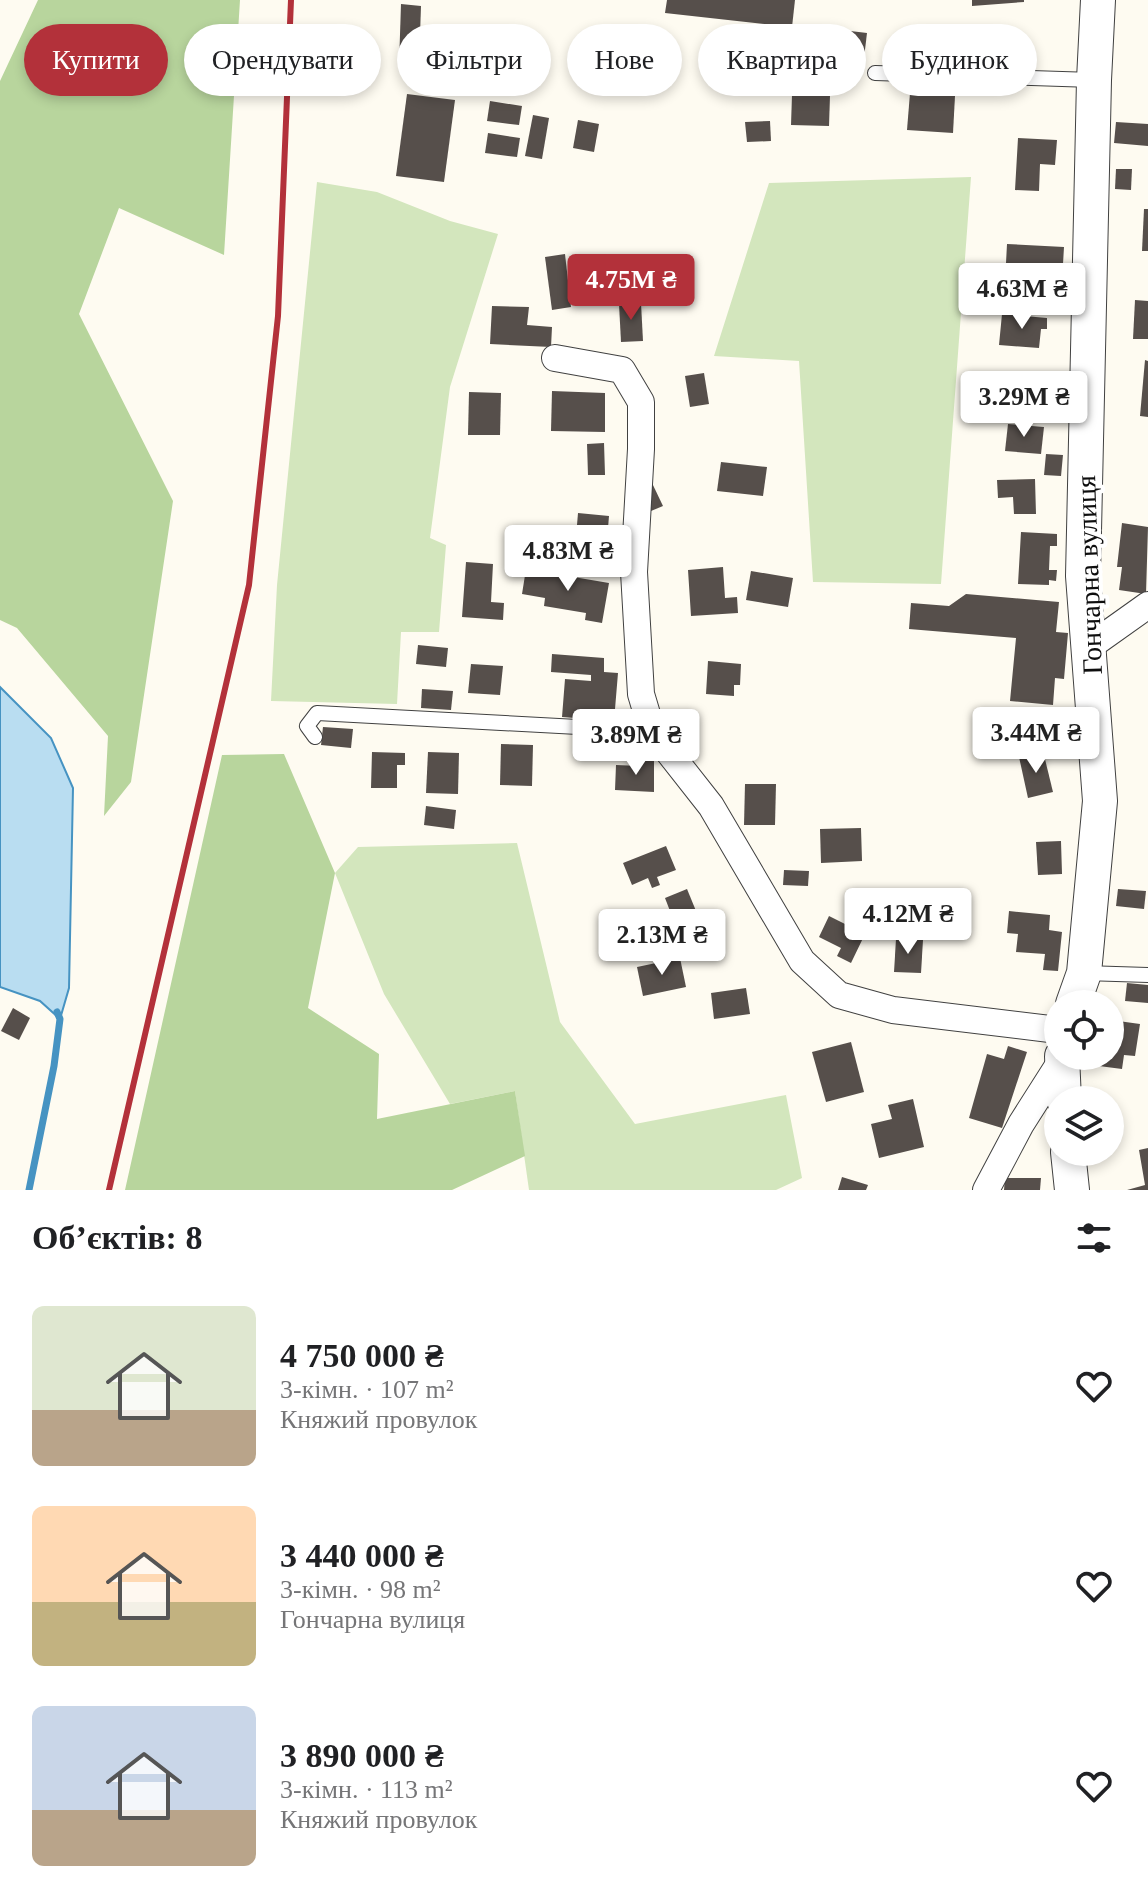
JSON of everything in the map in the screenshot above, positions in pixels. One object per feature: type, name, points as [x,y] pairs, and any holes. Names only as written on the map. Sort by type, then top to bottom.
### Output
[{"type":"street","name":"Гончарна вулиця","points":[[1079,988],[1100,801],[1083,576],[1098,0]]},
{"type":"street","points":[[555,358],[622,370],[641,402],[634,572],[641,694],[652,731],[711,806],[802,961],[839,995],[1044,1045]]},
{"type":"street","points":[[1089,647],[1148,605]]},
{"type":"street","points":[[986,1190],[1049,1070]]},
{"type":"street","points":[[1069,1166],[1072,1190]]},
{"type":"lane","points":[[875,73],[1094,80]]},
{"type":"lane","points":[[315,737],[307,726],[317,713],[652,731]]},
{"type":"lane","points":[[1079,988],[1148,975]]},
{"type":"green space","points":[[38,0],[240,0],[238,24],[184,24],[184,96],[234,96],[224,255],[119,208],[79,314],[173,501],[131,782],[104,816],[108,736],[17,628],[0,620],[0,81],[24,30],[24,96],[168,96],[168,24],[27,24]]},
{"type":"green space","points":[[971,177],[941,584],[813,582],[799,361],[714,356],[769,183]]},
{"type":"green space","points":[[317,182],[377,192],[450,221],[498,234],[450,387],[430,538],[446,545],[439,632],[401,632],[397,704],[271,701],[277,585]]},
{"type":"green space","points":[[284,754],[335,873],[308,1008],[379,1054],[377,1119],[515,1091],[525,1156],[452,1190],[125,1190],[222,755]]},
{"type":"green space","points":[[517,843],[560,1022],[635,1124],[786,1095],[802,1178],[776,1190],[529,1190],[515,1091],[450,1104],[384,994],[335,873],[358,847]]},
{"type":"water","points":[[0,687],[51,738],[73,788],[69,988],[60,1019],[40,1001],[0,987]]},
{"type":"building","points":[[667,0],[795,0],[792,24],[665,13]]},
{"type":"building","points":[[972,0],[1024,0],[1024,2],[972,6]]},
{"type":"building","points":[[401,4],[421,6],[420,24],[400,24]]},
{"type":"building","points":[[407,96],[455,100],[444,182],[396,176]]},
{"type":"building","points":[[792,96],[830,96],[829,126],[791,125]]},
{"type":"building","points":[[910,96],[955,96],[953,133],[907,130]]},
{"type":"building","points":[[490,101],[522,106],[519,125],[487,121]]},
{"type":"building","points":[[533,115],[549,118],[542,159],[525,156]]},
{"type":"building","points":[[578,120],[599,124],[594,152],[573,148]]},
{"type":"building","points":[[770,121],[771,141],[747,142],[745,122]]},
{"type":"building","points":[[1116,122],[1148,124],[1148,146],[1114,143]]},
{"type":"building","points":[[488,133],[520,138],[517,157],[485,153]]},
{"type":"building","points":[[1018,138],[1057,140],[1055,165],[1040,164],[1039,191],[1015,190]]},
{"type":"building","points":[[1116,169],[1132,169],[1131,190],[1115,189]]},
{"type":"building","points":[[1144,209],[1148,209],[1148,251],[1142,251]]},
{"type":"building","points":[[1007,244],[1064,247],[1063,264],[1055,263],[1054,285],[1005,282]]},
{"type":"building","points":[[565,254],[571,307],[552,310],[545,257]]},
{"type":"building","points":[[1135,300],[1148,301],[1148,339],[1133,339]]},
{"type":"building","points":[[641,303],[643,341],[621,342],[619,304]]},
{"type":"building","points":[[492,306],[529,307],[527,325],[552,327],[551,347],[490,344]]},
{"type":"building","points":[[1002,314],[1047,318],[1047,329],[1041,329],[1039,348],[999,345]]},
{"type":"building","points":[[1145,360],[1148,361],[1148,417],[1140,416]]},
{"type":"building","points":[[704,373],[709,404],[690,407],[685,376]]},
{"type":"building","points":[[552,391],[605,393],[605,432],[551,431]]},
{"type":"building","points":[[469,392],[501,393],[500,435],[468,435]]},
{"type":"building","points":[[1013,396],[1043,399],[1042,417],[1011,415]]},
{"type":"building","points":[[1008,424],[1044,427],[1041,454],[1005,451]]},
{"type":"building","points":[[604,443],[605,475],[588,475],[587,444]]},
{"type":"building","points":[[1046,454],[1063,455],[1061,476],[1044,475]]},
{"type":"building","points":[[721,462],[767,467],[763,496],[717,491]]},
{"type":"building","points":[[1035,479],[1036,514],[1014,514],[1013,497],[998,498],[997,480]]},
{"type":"building","points":[[652,483],[663,506],[651,511],[641,488]]},
{"type":"building","points":[[578,513],[609,516],[606,552],[575,549]]},
{"type":"building","points":[[1122,523],[1148,527],[1146,594],[1119,590],[1122,567],[1117,567]]},
{"type":"building","points":[[1021,532],[1057,534],[1057,546],[1050,546],[1049,570],[1057,570],[1056,581],[1049,580],[1049,585],[1018,584]]},
{"type":"building","points":[[466,562],[493,564],[491,602],[504,603],[503,620],[462,617]]},
{"type":"building","points":[[723,567],[725,598],[737,597],[738,613],[691,616],[688,570]]},
{"type":"building","points":[[526,569],[609,583],[602,623],[585,620],[586,613],[544,606],[545,598],[522,594]]},
{"type":"building","points":[[751,571],[793,578],[788,607],[746,600]]},
{"type":"building","points":[[966,594],[1059,602],[1056,632],[1068,633],[1064,679],[1055,678],[1053,705],[1010,701],[1016,638],[909,629],[911,603],[949,606]]},
{"type":"building","points":[[418,645],[448,648],[446,667],[416,664]]},
{"type":"building","points":[[552,654],[604,658],[604,672],[618,673],[614,721],[562,717],[565,679],[591,681],[591,675],[551,672]]},
{"type":"building","points":[[708,661],[741,664],[740,685],[734,685],[734,696],[706,694]]},
{"type":"building","points":[[471,664],[503,666],[500,695],[468,693]]},
{"type":"building","points":[[422,689],[453,691],[451,710],[421,708]]},
{"type":"building","points":[[323,727],[353,729],[351,748],[321,745]]},
{"type":"building","points":[[501,744],[533,745],[532,786],[500,785]]},
{"type":"building","points":[[1043,751],[1053,792],[1028,798],[1019,757]]},
{"type":"building","points":[[372,752],[405,753],[405,765],[397,765],[397,788],[371,788]]},
{"type":"building","points":[[428,752],[459,753],[458,794],[426,793]]},
{"type":"building","points":[[640,758],[654,759],[654,792],[615,790],[616,765],[640,766]]},
{"type":"building","points":[[745,784],[776,784],[775,825],[744,825]]},
{"type":"building","points":[[426,806],[456,810],[454,829],[424,825]]},
{"type":"building","points":[[861,828],[862,861],[821,863],[820,829]]},
{"type":"building","points":[[1061,841],[1062,874],[1038,875],[1036,842]]},
{"type":"building","points":[[666,846],[676,870],[657,877],[660,885],[652,888],[648,878],[632,885],[623,863]]},
{"type":"building","points":[[784,870],[809,871],[808,886],[783,885]]},
{"type":"building","points":[[687,889],[703,928],[680,937],[665,898]]},
{"type":"building","points":[[1118,889],[1146,891],[1144,909],[1116,906]]},
{"type":"building","points":[[1009,911],[1050,915],[1049,930],[1062,932],[1058,971],[1043,970],[1045,954],[1016,952],[1018,934],[1007,933]]},
{"type":"building","points":[[829,916],[865,934],[851,963],[837,956],[841,948],[819,937]]},
{"type":"building","points":[[896,939],[923,940],[921,973],[894,972]]},
{"type":"building","points":[[680,958],[686,987],[643,996],[637,967]]},
{"type":"building","points":[[1127,983],[1148,985],[1148,1003],[1125,1001]]},
{"type":"building","points":[[746,988],[750,1014],[714,1019],[711,993]]},
{"type":"building","points":[[13,1008],[30,1018],[19,1040],[1,1031]]},
{"type":"building","points":[[1124,1022],[1140,1024],[1135,1056],[1124,1055]]},
{"type":"building","points":[[851,1042],[864,1092],[826,1102],[812,1052]]},
{"type":"building","points":[[1008,1046],[1027,1052],[1002,1128],[969,1118],[987,1054],[1004,1059]]},
{"type":"building","points":[[913,1099],[924,1147],[879,1158],[871,1124],[892,1119],[888,1105]]},
{"type":"building","points":[[1148,1148],[1148,1190],[1127,1190],[1145,1185],[1139,1150]]},
{"type":"building","points":[[842,1177],[868,1185],[866,1190],[838,1190]]},
{"type":"building","points":[[1005,1178],[1041,1178],[1040,1190],[1004,1190]]},
{"type":"waterway","points":[[29,1190],[54,1066],[60,1019],[57,1012]]},
{"type":"railway","points":[[109,1190],[249,585],[278,316],[291,0]]}]
